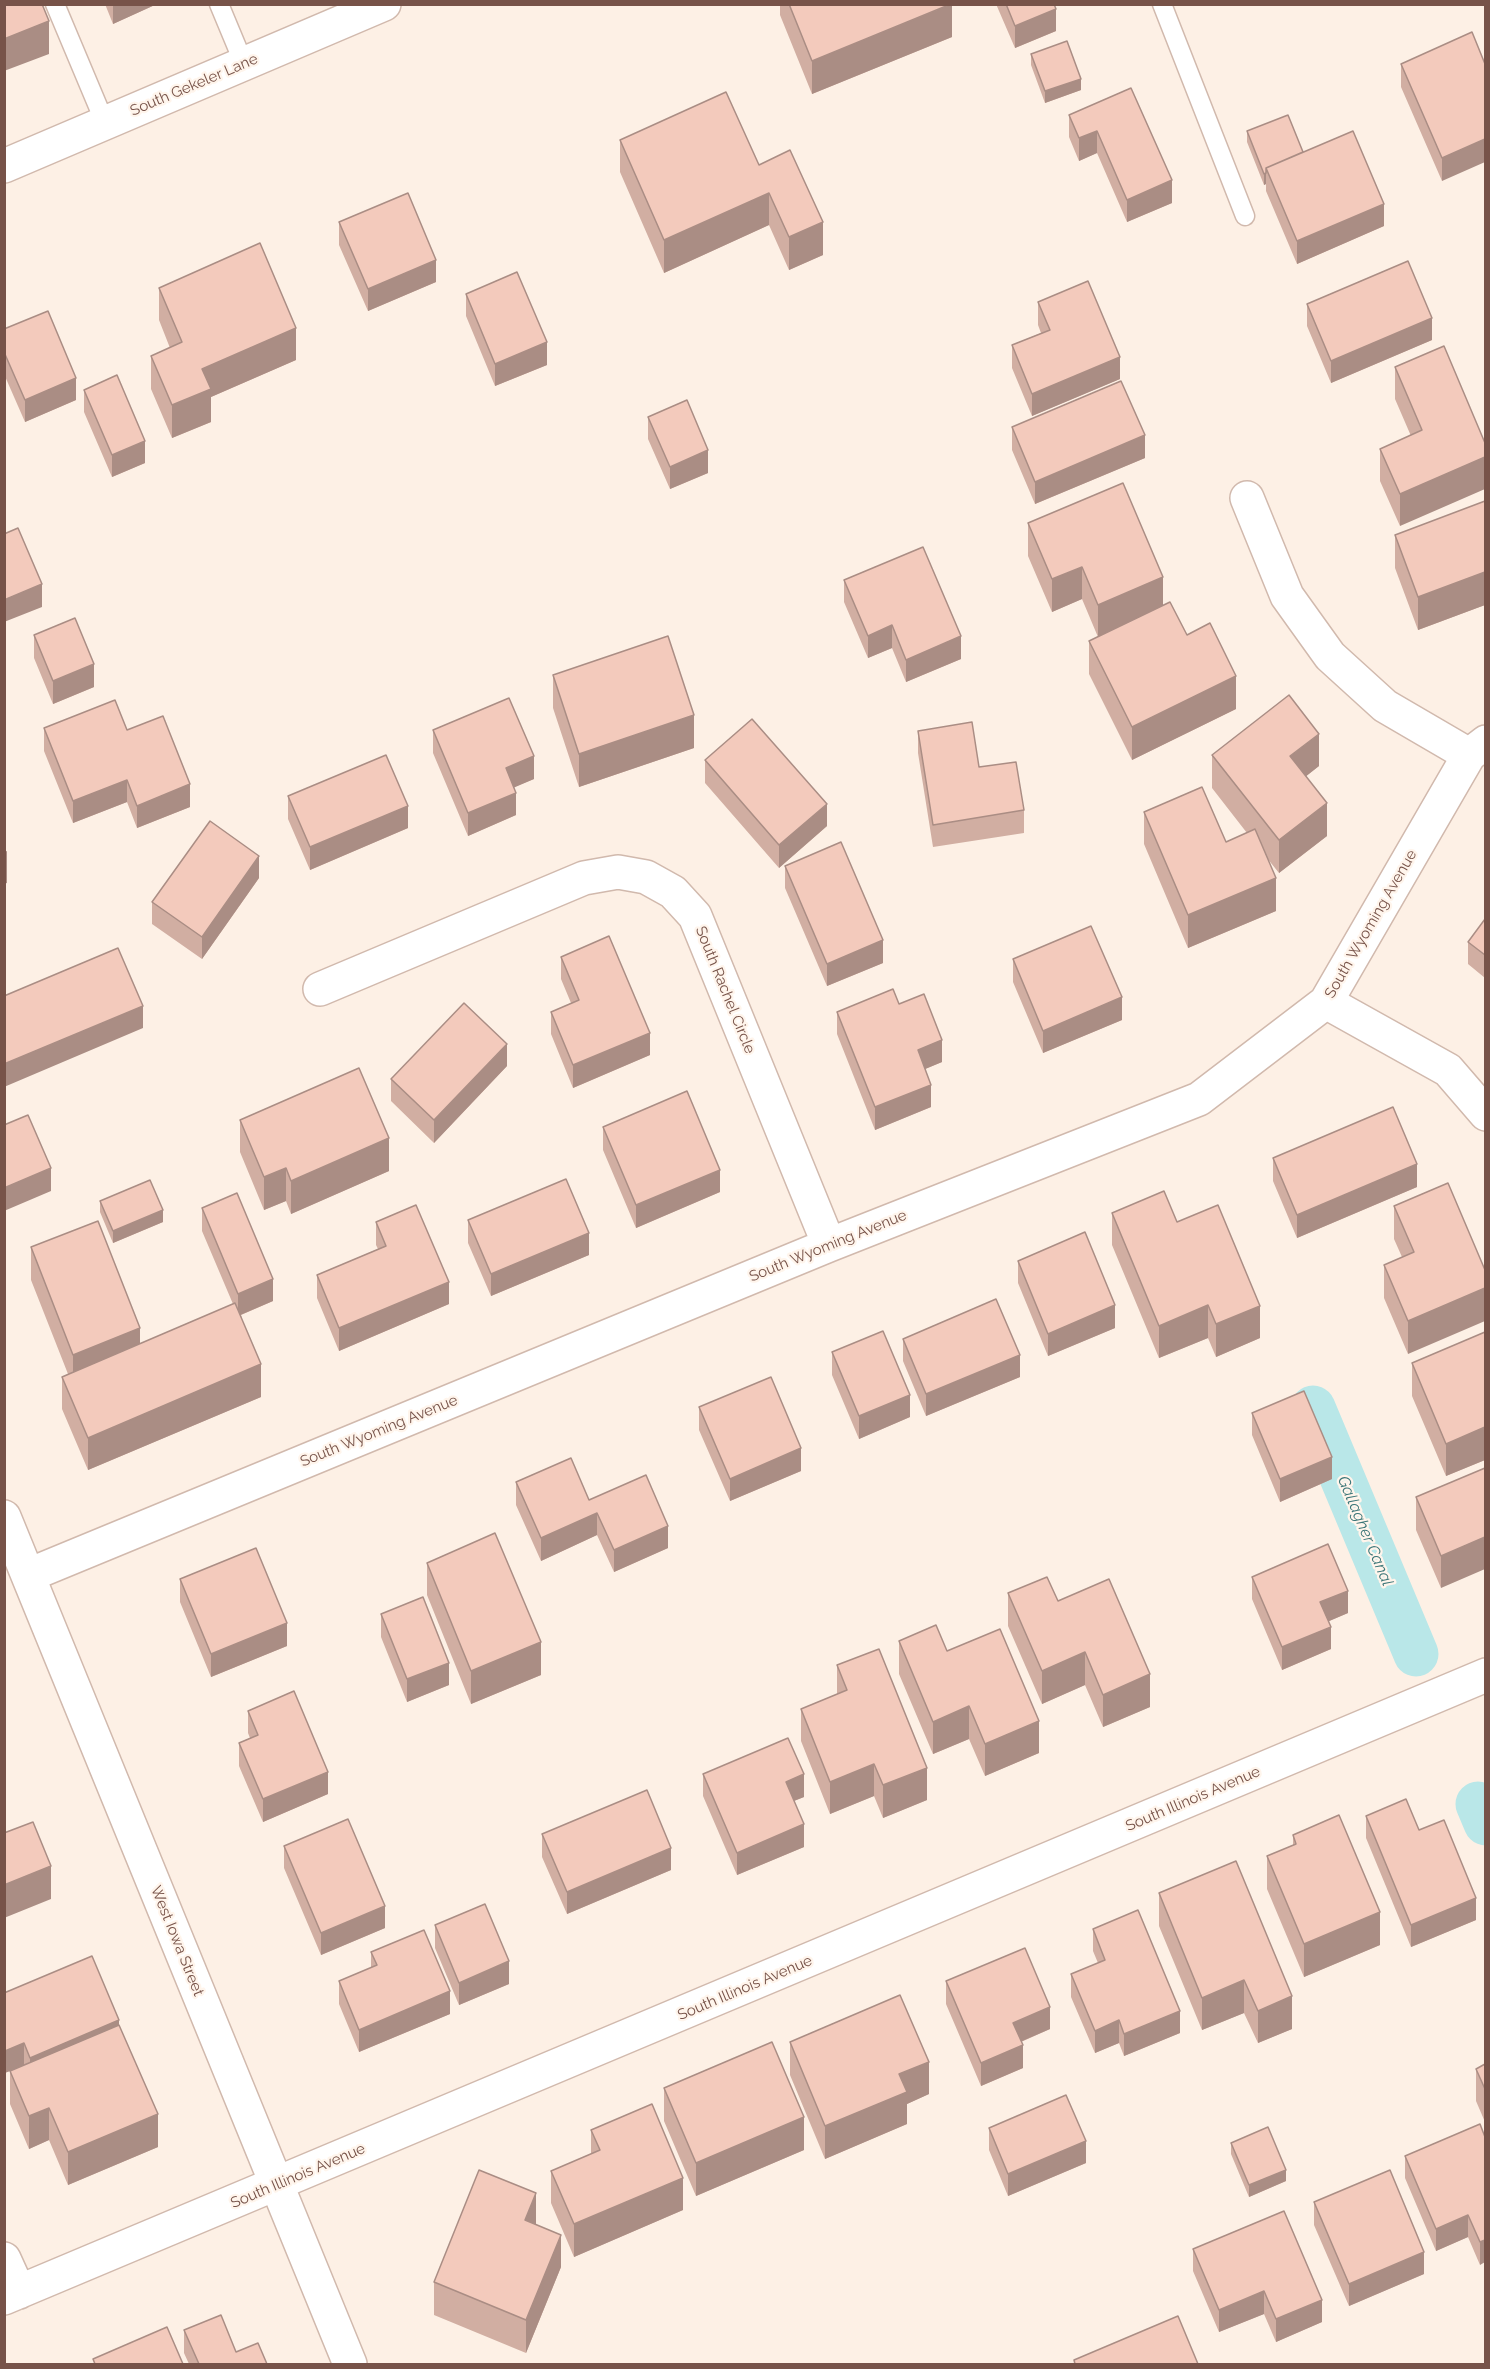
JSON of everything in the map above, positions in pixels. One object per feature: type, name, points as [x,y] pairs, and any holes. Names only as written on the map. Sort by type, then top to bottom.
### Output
[{"type":"street","name":"South Gekeler Lane","points":[[4,166],[384,4]]},
{"type":"street","points":[[1247,498],[1287,596],[1330,656],[1385,706],[1477,748]]},
{"type":"street","name":"South Wyoming Avenue","points":[[28,1575],[829,1245],[1199,1099],[1326,1002],[1477,748]]},
{"type":"street","name":"South Rachel Circle","points":[[320,989],[584,878],[618,872],[646,877],[673,892],[695,916],[829,1245]]},
{"type":"street","points":[[1326,1002],[1448,1070],[1485,1114]]},
{"type":"street","name":"West Iowa Street","points":[[4,1517],[350,2364]]},
{"type":"street","name":"South Illinois Avenue","points":[[12,2295],[277,2186],[1485,1675]]},
{"type":"street","points":[[4,2259],[12,2295]]},
{"type":"lane","points":[[56,4],[105,123]]},
{"type":"lane","points":[[219,4],[244,64]]},
{"type":"lane","points":[[1162,4],[1245,216]]},
{"type":"building","points":[[4,4],[42,4],[49,21],[4,39]]},
{"type":"building","points":[[789,4],[951,4],[812,61]]},
{"type":"building","points":[[1006,4],[1054,4],[1056,9],[1015,26]]},
{"type":"building","points":[[1472,32],[1485,64],[1485,139],[1442,158],[1401,64]]},
{"type":"building","points":[[1067,41],[1081,79],[1045,91],[1031,54]]},
{"type":"building","points":[[1131,88],[1172,180],[1127,200],[1097,131],[1079,138],[1069,115]]},
{"type":"building","points":[[726,92],[759,165],[790,150],[823,222],[789,237],[769,193],[664,240],[620,140]]},
{"type":"building","points":[[1288,115],[1303,152],[1266,168],[1264,174],[1247,131]]},
{"type":"building","points":[[1353,131],[1384,204],[1297,241],[1266,168]]},
{"type":"building","points":[[408,193],[436,260],[368,289],[339,222]]},
{"type":"building","points":[[260,243],[296,328],[202,369],[211,389],[172,405],[151,356],[182,342],[159,288]]},
{"type":"building","points":[[1408,261],[1432,318],[1331,361],[1307,304]]},
{"type":"building","points":[[517,272],[547,342],[495,364],[466,294]]},
{"type":"building","points":[[1088,281],[1120,357],[1032,394],[1012,345],[1050,330],[1038,302]]},
{"type":"building","points":[[48,311],[76,378],[25,400],[4,352],[4,329]]},
{"type":"building","points":[[1444,346],[1485,443],[1485,457],[1400,494],[1380,449],[1422,430],[1395,367]]},
{"type":"building","points":[[117,375],[145,441],[112,455],[84,390]]},
{"type":"building","points":[[1121,381],[1145,435],[1035,482],[1012,427]]},
{"type":"building","points":[[687,400],[708,450],[670,467],[648,417]]},
{"type":"building","points":[[1123,483],[1163,577],[1098,605],[1082,567],[1052,579],[1028,523]]},
{"type":"building","points":[[1485,501],[1485,572],[1418,597],[1395,535]]},
{"type":"building","points":[[18,528],[42,584],[4,600],[4,534]]},
{"type":"building","points":[[923,547],[961,636],[906,660],[892,625],[868,636],[844,580]]},
{"type":"building","points":[[1170,602],[1187,635],[1210,623],[1236,676],[1132,727],[1089,641]]},
{"type":"building","points":[[75,618],[94,664],[53,681],[34,635]]},
{"type":"building","points":[[668,636],[694,715],[579,754],[553,675]]},
{"type":"building","points":[[1289,695],[1319,734],[1290,756],[1327,803],[1279,840],[1212,755]]},
{"type":"building","points":[[509,698],[534,756],[506,768],[516,793],[468,813],[433,730]]},
{"type":"building","points":[[115,700],[127,730],[163,716],[190,784],[137,806],[127,780],[73,801],[44,728]]},
{"type":"building","points":[[752,719],[827,804],[779,845],[705,760]]},
{"type":"building","points":[[972,722],[979,767],[1016,762],[1024,810],[933,825],[918,731]]},
{"type":"building","points":[[386,755],[408,806],[310,847],[288,796]]},
{"type":"building","points":[[1202,787],[1226,842],[1255,829],[1276,878],[1188,915],[1144,812]]},
{"type":"building","points":[[210,821],[259,856],[202,937],[152,902]]},
{"type":"building","points":[[841,842],[883,940],[827,964],[785,866]]},
{"type":"building","points":[[1485,919],[1485,955],[1468,942]]},
{"type":"building","points":[[1091,926],[1122,997],[1043,1031],[1013,959]]},
{"type":"building","points":[[609,936],[650,1033],[573,1065],[551,1012],[579,1000],[561,957]]},
{"type":"building","points":[[118,948],[143,1006],[4,1064],[4,996]]},
{"type":"building","points":[[893,989],[899,1004],[924,994],[942,1040],[918,1050],[931,1085],[875,1107],[837,1012]]},
{"type":"building","points":[[464,1003],[507,1044],[434,1120],[391,1079]]},
{"type":"building","points":[[359,1068],[389,1138],[291,1181],[286,1168],[264,1177],[240,1120]]},
{"type":"building","points":[[687,1091],[720,1170],[636,1205],[603,1127]]},
{"type":"building","points":[[1393,1107],[1417,1164],[1297,1215],[1273,1158]]},
{"type":"building","points":[[28,1115],[51,1168],[4,1188],[4,1125]]},
{"type":"building","points":[[566,1179],[589,1233],[491,1274],[468,1220]]},
{"type":"building","points":[[150,1180],[163,1210],[113,1231],[100,1201]]},
{"type":"building","points":[[1448,1183],[1485,1270],[1485,1288],[1408,1321],[1384,1265],[1414,1252],[1394,1206]]},
{"type":"building","points":[[1164,1191],[1177,1222],[1218,1205],[1260,1306],[1216,1324],[1208,1305],[1159,1326],[1112,1213]]},
{"type":"building","points":[[237,1193],[273,1279],[238,1294],[202,1208]]},
{"type":"building","points":[[416,1205],[449,1282],[339,1328],[317,1275],[386,1246],[376,1222]]},
{"type":"building","points":[[98,1221],[140,1328],[73,1355],[31,1247]]},
{"type":"building","points":[[1085,1232],[1115,1305],[1048,1334],[1018,1261]]},
{"type":"building","points":[[996,1299],[1020,1355],[926,1394],[903,1339]]},
{"type":"building","points":[[235,1303],[261,1364],[88,1438],[62,1377]]},
{"type":"building","points":[[883,1331],[910,1395],[859,1416],[832,1352]]},
{"type":"building","points":[[1485,1332],[1485,1427],[1446,1444],[1412,1363]]},
{"type":"building","points":[[771,1377],[801,1448],[730,1479],[699,1407]]},
{"type":"building","points":[[1304,1391],[1332,1457],[1280,1479],[1252,1413]]},
{"type":"building","points":[[571,1458],[589,1500],[646,1475],[668,1526],[614,1550],[597,1513],[541,1538],[516,1482]]},
{"type":"building","points":[[1485,1468],[1485,1537],[1441,1556],[1416,1497]]},
{"type":"building","points":[[495,1533],[541,1642],[471,1671],[427,1563]]},
{"type":"building","points":[[1328,1544],[1348,1591],[1320,1602],[1331,1627],[1282,1647],[1252,1577]]},
{"type":"building","points":[[256,1548],[287,1623],[211,1654],[180,1579]]},
{"type":"building","points":[[1047,1577],[1058,1601],[1109,1579],[1150,1674],[1103,1695],[1085,1652],[1042,1671],[1008,1593]]},
{"type":"building","points":[[423,1597],[449,1663],[407,1679],[381,1614]]},
{"type":"building","points":[[936,1625],[947,1651],[1000,1629],[1039,1721],[985,1744],[969,1706],[933,1722],[899,1641]]},
{"type":"building","points":[[879,1649],[927,1768],[883,1785],[874,1764],[830,1782],[801,1709],[847,1690],[837,1665]]},
{"type":"building","points":[[294,1691],[328,1772],[263,1799],[239,1743],[258,1735],[248,1711]]},
{"type":"building","points":[[788,1738],[804,1774],[786,1782],[804,1824],[737,1853],[703,1774]]},
{"type":"building","points":[[647,1790],[671,1848],[567,1892],[542,1834]]},
{"type":"building","points":[[1406,1799],[1419,1830],[1444,1820],[1476,1898],[1411,1925],[1366,1816]]},
{"type":"building","points":[[1339,1815],[1380,1912],[1304,1944],[1267,1856],[1296,1844],[1293,1835]]},
{"type":"building","points":[[348,1819],[385,1906],[321,1933],[284,1846]]},
{"type":"building","points":[[33,1822],[51,1866],[4,1885],[4,1833]]},
{"type":"building","points":[[1236,1861],[1292,1996],[1258,2011],[1244,1980],[1202,1998],[1159,1893]]},
{"type":"building","points":[[485,1904],[509,1961],[459,1983],[435,1925]]},
{"type":"building","points":[[1138,1910],[1180,2011],[1124,2034],[1119,2020],[1095,2031],[1071,1974],[1105,1960],[1093,1929]]},
{"type":"building","points":[[424,1930],[450,1991],[359,2030],[339,1981],[377,1965],[371,1952]]},
{"type":"building","points":[[1025,1948],[1050,2007],[1013,2023],[1023,2045],[981,2063],[946,1981]]},
{"type":"building","points":[[92,1956],[119,2020],[30,2058],[24,2043],[5,2051],[4,1993]]},
{"type":"building","points":[[900,1995],[929,2062],[899,2074],[907,2092],[825,2126],[790,2042]]},
{"type":"building","points":[[119,2025],[158,2114],[68,2152],[49,2108],[29,2116],[10,2071]]},
{"type":"building","points":[[772,2042],[804,2117],[696,2163],[664,2088]]},
{"type":"building","points":[[1485,2064],[1485,2089],[1476,2069]]},
{"type":"building","points":[[1066,2095],[1086,2141],[1008,2174],[989,2128]]},
{"type":"building","points":[[652,2104],[683,2178],[574,2224],[551,2171],[600,2150],[591,2130]]},
{"type":"building","points":[[1480,2124],[1485,2137],[1485,2240],[1480,2242],[1468,2215],[1436,2229],[1405,2156]]},
{"type":"building","points":[[1268,2127],[1286,2170],[1249,2185],[1231,2143]]},
{"type":"building","points":[[479,2170],[536,2193],[525,2220],[561,2235],[526,2320],[434,2282]]},
{"type":"building","points":[[1390,2170],[1424,2252],[1349,2284],[1314,2202]]},
{"type":"building","points":[[1284,2211],[1322,2300],[1276,2319],[1264,2291],[1219,2310],[1193,2249]]},
{"type":"building","points":[[221,2315],[236,2352],[258,2343],[267,2364],[199,2364],[184,2330]]},
{"type":"building","points":[[1178,2316],[1198,2364],[1075,2364],[1074,2360]]},
{"type":"building","points":[[167,2327],[183,2364],[95,2364],[93,2359]]},
{"type":"waterway","name":"Gallagher Canal","points":[[1313,1408],[1416,1654]]},
{"type":"waterway","name":"Gallagher Canal","points":[[1478,1804],[1486,1823]]}]
